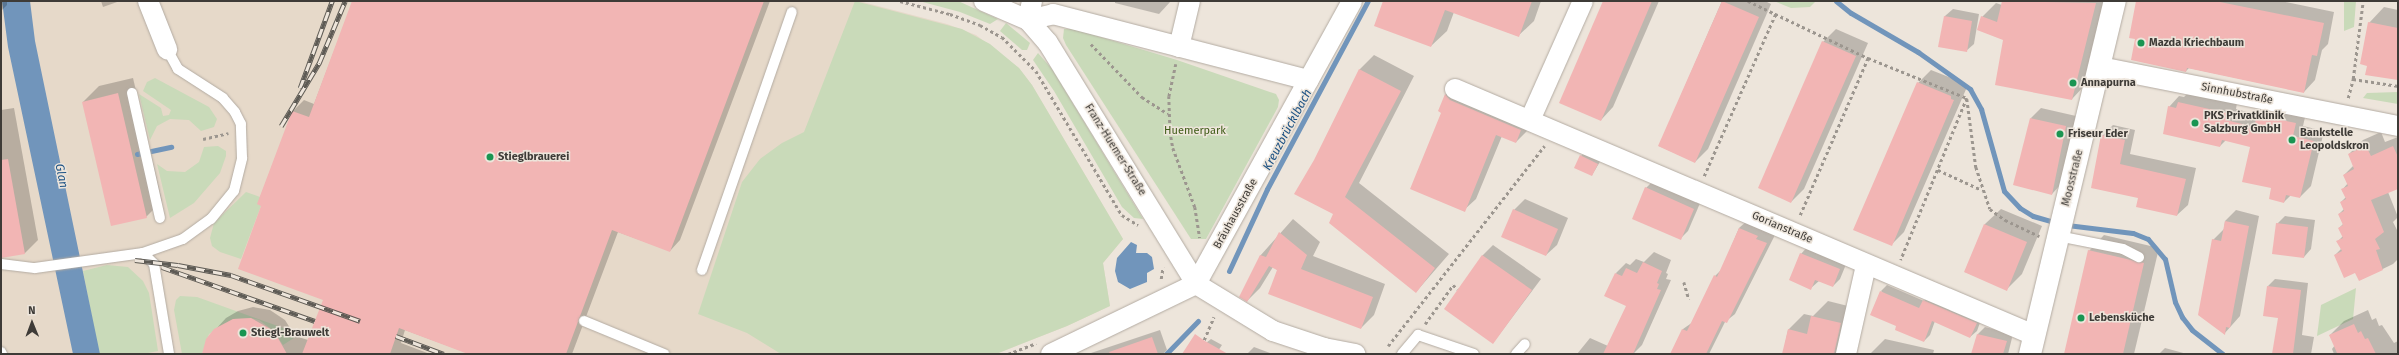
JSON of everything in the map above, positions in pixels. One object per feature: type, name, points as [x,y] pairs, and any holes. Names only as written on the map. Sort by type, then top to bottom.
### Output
[{"type":"street","points":[[148,1],[167,49]]},
{"type":"street","name":"Franz-Huemer-Straße","points":[[984,1],[1028,20],[1048,43],[1196,284]]},
{"type":"street","points":[[1032,1],[1028,20],[1053,14],[1178,54],[1309,80]]},
{"type":"street","points":[[1178,54],[1190,1]]},
{"type":"street","name":"Bräuhausstraße","points":[[1196,284],[1352,1]]},
{"type":"street","points":[[1530,120],[1583,1]]},
{"type":"street","name":"Moosstraße","points":[[2032,345],[2057,231],[2100,67],[2115,1]]},
{"type":"street","name":"Sinnhubstraße","points":[[2100,67],[2398,126]]},
{"type":"street","name":"Gorianstraße","points":[[1455,89],[1555,130],[1894,276],[2032,345]]},
{"type":"street","points":[[1846,354],[1866,265]]},
{"type":"street","points":[[1051,354],[1196,284],[1273,330],[1324,348],[1355,354]]},
{"type":"lane","points":[[702,270],[792,12]]},
{"type":"lane","points":[[1,264],[35,268],[102,257],[143,253],[183,239],[197,231],[224,204],[234,191],[237,181],[242,158],[242,130],[235,112],[223,98],[178,69],[167,49]]},
{"type":"lane","points":[[132,93],[160,218]]},
{"type":"lane","points":[[2057,231],[2123,249],[2139,257]]},
{"type":"lane","points":[[143,253],[154,264],[169,354]]},
{"type":"lane","points":[[584,321],[664,354]]},
{"type":"lane","points":[[1402,354],[1418,335],[1474,354]]},
{"type":"lane","points":[[1516,354],[1525,344]]},
{"type":"path","points":[[900,1],[950,14],[980,25],[1002,38],[1036,71],[1122,215],[1143,227]]},
{"type":"path","points":[[1748,1],[1868,58],[1967,98]]},
{"type":"path","points":[[2348,100],[2353,79],[2363,1]]},
{"type":"path","points":[[1698,191],[1776,13]]},
{"type":"path","points":[[1086,39],[1142,97],[1168,114]]},
{"type":"path","points":[[1178,54],[1168,114],[1173,148],[1195,207],[1199,244]]},
{"type":"path","points":[[1793,232],[1868,58]]},
{"type":"path","points":[[2353,79],[2398,86]]},
{"type":"path","points":[[1894,276],[1967,98]]},
{"type":"path","points":[[1967,98],[1976,167],[1982,190],[1990,209],[2005,220],[2057,231]]},
{"type":"path","points":[[203,139],[242,130]]},
{"type":"path","points":[[1388,346],[1555,130]]},
{"type":"path","points":[[1938,170],[1982,190]]},
{"type":"path","points":[[1162,261],[1162,278]]},
{"type":"path","points":[[1684,282],[1689,299]]},
{"type":"path","points":[[1418,335],[1453,285],[1458,288]]},
{"type":"path","points":[[1204,340],[1214,317]]},
{"type":"shaded area","points":[[1,1],[859,1],[947,24],[976,35],[1019,68],[1032,85],[1123,239],[1103,263],[1110,306],[1067,326],[996,354],[1,354]]},
{"type":"green space","points":[[855,1],[962,29],[990,44],[1019,68],[1032,85],[1123,239],[1103,263],[1110,306],[1067,326],[996,354],[781,354],[747,333],[698,314],[742,182],[760,159],[782,143],[804,132]]},
{"type":"green space","points":[[919,1],[958,1],[998,19],[990,24],[960,12]]},
{"type":"green space","points":[[1774,1],[1815,2],[1810,7],[1791,8]]},
{"type":"green space","points":[[2344,1],[2356,1],[2354,27],[2344,31]]},
{"type":"green space","points":[[1006,23],[1030,43],[1027,50],[1022,50],[1000,31]]},
{"type":"green space","name":"Huemerpark","points":[[1064,29],[1074,29],[1177,60],[1276,94],[1279,100],[1278,107],[1206,239],[1191,239],[1066,45],[1063,38]]},
{"type":"green space","points":[[1038,53],[1052,69],[1143,219],[1134,218],[1122,207],[1054,91],[1033,60]]},
{"type":"green space","points":[[155,78],[209,107],[217,119],[214,127],[201,131],[189,120],[170,119],[157,126],[150,140],[139,94],[161,108],[163,116],[169,115],[171,110],[143,91],[147,82]]},
{"type":"green space","points":[[2398,92],[2398,104],[2363,98],[2367,93]]},
{"type":"green space","points":[[218,146],[226,151],[226,156],[220,173],[194,203],[170,218],[157,164],[167,171],[185,172],[199,162],[204,147]]},
{"type":"green space","points":[[246,192],[260,197],[261,206],[241,259],[220,252],[212,246],[210,238],[214,223]]},
{"type":"green space","points":[[107,265],[128,267],[143,281],[149,293],[158,351],[143,354],[99,354],[83,271]]},
{"type":"green space","points":[[2356,288],[2353,319],[2317,336],[2321,305]]},
{"type":"green space","points":[[180,296],[197,297],[300,334],[283,345],[274,331],[259,320],[251,318],[233,319],[209,334],[202,354],[182,354],[174,310],[176,300]]},
{"type":"water","name":"Glan","points":[[2,1],[30,1],[35,41],[100,354],[73,354],[8,47]]},
{"type":"water","points":[[1131,242],[1137,245],[1136,253],[1147,253],[1152,257],[1154,269],[1147,273],[1147,282],[1130,289],[1118,282],[1115,271],[1117,258]]},
{"type":"building","name":"Stieglbrauerei","points":[[352,1],[764,1],[670,252],[612,230],[566,354],[468,354],[399,328],[390,354],[302,354],[323,300],[238,269],[261,206],[257,204],[292,111],[309,117]]},
{"type":"building","points":[[1383,1],[1532,1],[1519,37],[1445,10],[1431,47],[1374,26]]},
{"type":"building","points":[[1603,1],[1652,1],[1601,121],[1559,103]]},
{"type":"building","points":[[1722,1],[1759,17],[1695,163],[1658,146]]},
{"type":"building","points":[[2002,1],[2096,3],[2072,100],[1995,85],[2003,40],[1977,30],[1981,16],[1997,22]]},
{"type":"building","points":[[2136,1],[2215,1],[2324,23],[2317,56],[2312,55],[2304,93],[2187,68],[2186,72],[2131,60],[2135,39],[2129,38]]},
{"type":"building","points":[[1944,16],[1972,21],[1967,52],[1938,47]]},
{"type":"building","points":[[2368,22],[2398,28],[2398,80],[2365,75],[2367,66],[2360,64]]},
{"type":"building","points":[[1822,41],[1856,56],[1791,203],[1758,188]]},
{"type":"building","points":[[1359,69],[1401,91],[1345,197],[1435,268],[1416,293],[1329,223],[1333,214],[1294,194],[1314,160]]},
{"type":"building","points":[[1917,82],[1951,96],[1951,99],[1954,100],[1892,246],[1853,230]]},
{"type":"building","points":[[118,93],[147,218],[111,226],[82,102]]},
{"type":"building","points":[[1445,94],[1450,100],[1521,130],[1516,143],[1496,135],[1465,212],[1410,189],[1441,113],[1438,111]]},
{"type":"building","points":[[2178,102],[2227,113],[2226,120],[2254,127],[2257,115],[2296,123],[2293,136],[2314,141],[2300,198],[2286,195],[2284,203],[2269,199],[2271,188],[2242,182],[2250,147],[2222,140],[2220,147],[2163,134],[2168,106],[2176,108]]},
{"type":"building","points":[[2030,118],[2066,126],[2052,195],[2013,185]]},
{"type":"building","points":[[2101,135],[2125,140],[2120,164],[2186,179],[2177,216],[2136,207],[2138,198],[2091,188]]},
{"type":"building","points":[[2366,146],[2371,156],[2393,146],[2398,157],[2398,189],[2371,200],[2384,232],[2375,239],[2380,249],[2376,250],[2383,270],[2359,281],[2355,273],[2344,278],[2334,255],[2342,251],[2336,241],[2343,238],[2338,228],[2343,225],[2338,214],[2344,211],[2340,202],[2346,199],[2341,189],[2348,186],[2343,175],[2354,169],[2348,154]]},
{"type":"building","points":[[1580,155],[1598,164],[1592,176],[1574,168]]},
{"type":"building","points":[[8,159],[25,254],[1,258],[1,160]]},
{"type":"building","points":[[1645,187],[1694,209],[1681,240],[1632,219]]},
{"type":"building","points":[[1513,209],[1558,229],[1546,256],[1501,237]]},
{"type":"building","points":[[2225,221],[2249,226],[2230,328],[2226,327],[2225,335],[2198,315],[2212,239],[2221,241]]},
{"type":"building","points":[[2276,223],[2308,227],[2304,258],[2272,254]]},
{"type":"building","points":[[1984,224],[2027,242],[2007,291],[1964,272]]},
{"type":"building","points":[[1739,228],[1758,236],[1756,239],[1767,243],[1727,323],[1722,321],[1706,354],[1670,354],[1682,329],[1687,331],[1714,275],[1717,277]]},
{"type":"building","points":[[1279,232],[1307,255],[1301,269],[1373,297],[1361,329],[1268,294],[1277,270],[1269,266],[1247,302],[1239,297],[1260,255],[1266,257]]},
{"type":"building","points":[[2088,250],[2144,263],[2123,354],[2064,354]]},
{"type":"building","points":[[1800,253],[1840,269],[1833,287],[1815,280],[1811,290],[1789,280]]},
{"type":"building","points":[[1482,255],[1532,290],[1493,344],[1444,309]]},
{"type":"building","points":[[1643,262],[1662,271],[1657,283],[1659,284],[1657,289],[1661,290],[1633,354],[1603,354],[1626,306],[1604,296],[1615,273],[1622,276],[1626,268],[1637,273]]},
{"type":"building","points":[[2267,286],[2301,290],[2293,354],[2272,354],[2278,318],[2263,316]]},
{"type":"building","points":[[1880,291],[1919,308],[1923,300],[1977,323],[1970,338],[1932,321],[1924,342],[1895,330],[1896,326],[1870,315]]},
{"type":"building","points":[[1811,316],[1841,323],[1834,354],[1782,354],[1788,329],[1807,334]]},
{"type":"building","points":[[251,318],[274,331],[287,354],[202,354],[206,339],[214,329],[233,319]]},
{"type":"building","points":[[2354,324],[2358,333],[2361,331],[2365,339],[2368,338],[2376,354],[2335,354],[2337,353],[2329,335]]},
{"type":"building","points":[[1195,334],[1205,341],[1228,354],[1182,354]]},
{"type":"building","points":[[1977,334],[2007,341],[2003,354],[1971,354]]},
{"type":"building","points":[[1152,337],[1158,354],[1110,354],[1109,352]]},
{"type":"waterway","name":"Kreuzbrücklbach","points":[[1229,271],[1267,189],[1368,1]]},
{"type":"waterway","points":[[1836,1],[1851,13],[1918,52],[1970,89],[1981,109],[2004,191],[2020,208],[2033,216],[2057,223]]},
{"type":"waterway","points":[[137,154],[171,147]]},
{"type":"waterway","points":[[2067,225],[2133,233],[2148,239],[2165,259],[2175,302],[2182,317],[2192,330],[2223,354]]},
{"type":"waterway","name":"Kreuzbrücklbach","points":[[1166,354],[1198,321]]},
{"type":"railway","points":[[300,88],[332,1]]},
{"type":"railway","points":[[281,126],[319,63],[345,1]]},
{"type":"railway","points":[[135,260],[178,265],[231,275],[360,321]]},
{"type":"railway","points":[[162,267],[315,321]]},
{"type":"railway","points":[[396,336],[444,354]]},
{"type":"place","name":"Mazda Kriechbaum","points":[[2141,43]]},
{"type":"place","name":"Annapurna","points":[[2073,83]]},
{"type":"place","name":"PKS Privatklinik Salzburg GmbH","points":[[2195,123]]},
{"type":"place","name":"Friseur Eder","points":[[2060,134]]},
{"type":"place","name":"Bankstelle Leopoldskron","points":[[2292,140]]},
{"type":"place","name":"Stieglbrauerei","points":[[490,157]]},
{"type":"place","name":"Lebensküche","points":[[2081,318]]},
{"type":"place","name":"Stiegl-Brauwelt","points":[[243,333]]}]
